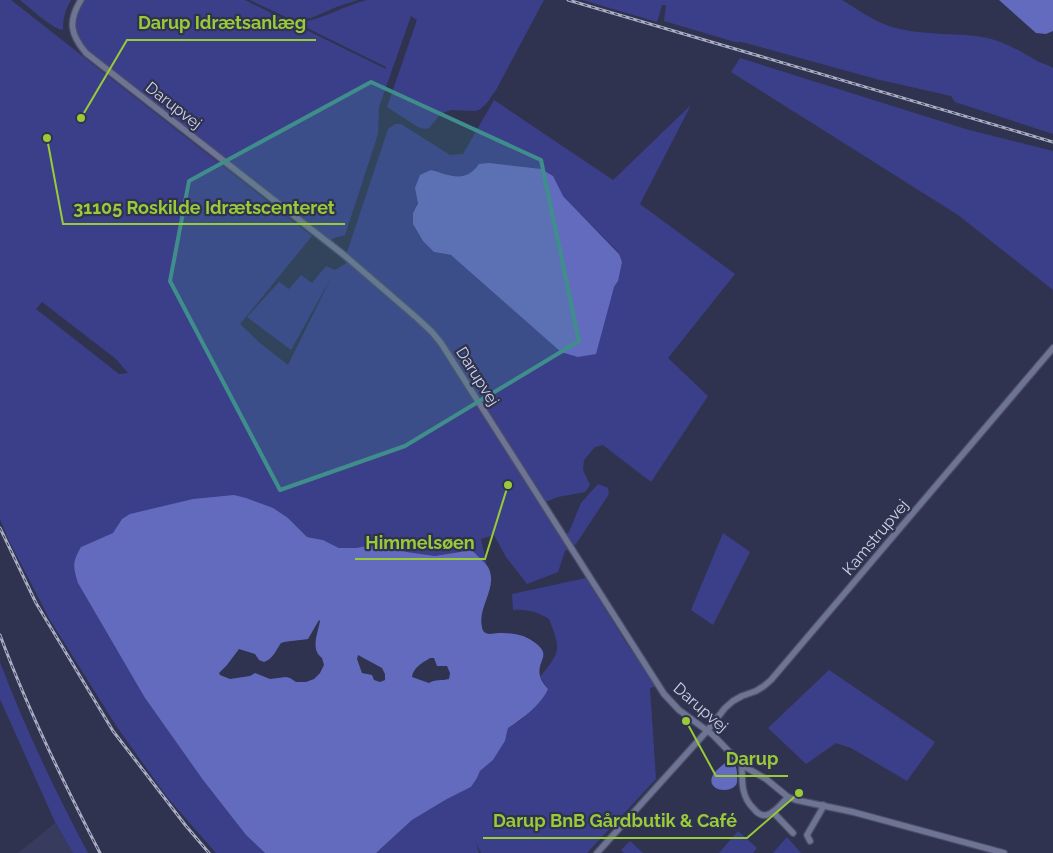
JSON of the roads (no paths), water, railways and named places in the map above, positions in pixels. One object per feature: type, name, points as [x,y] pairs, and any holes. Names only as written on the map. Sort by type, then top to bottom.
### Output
[{"type":"street","name":"Darupvej","points":[[81,0],[74,12],[72,30],[77,43],[86,53],[344,255],[432,332],[664,694],[679,710],[720,741],[742,764],[766,779],[788,797],[852,812],[1004,853]]},
{"type":"street","name":"Kamstrupvej","points":[[596,853],[725,708],[742,696],[756,692],[771,680],[1053,348]]},
{"type":"street","points":[[742,764],[743,793],[757,812],[762,815],[773,812],[788,797]]},
{"type":"street","points":[[810,841],[807,835],[823,805]]},
{"type":"street","points":[[773,812],[793,833]]},
{"type":"water","points":[[999,0],[1053,0],[1053,31],[1046,34],[1036,33]]},
{"type":"water","points":[[489,163],[541,169],[553,176],[563,196],[619,254],[622,262],[618,281],[614,287],[596,354],[578,357],[561,352],[451,255],[434,252],[423,241],[413,224],[413,213],[418,203],[415,188],[420,175],[431,170],[451,176],[463,176],[474,170],[479,164]]},
{"type":"water","points":[[234,495],[246,498],[273,508],[288,518],[307,537],[323,540],[339,548],[356,548],[377,544],[407,552],[435,556],[472,550],[488,567],[491,574],[490,590],[482,612],[483,630],[489,634],[520,635],[538,645],[543,654],[539,670],[540,676],[548,689],[545,695],[531,711],[508,728],[505,741],[493,760],[480,771],[471,787],[412,820],[376,853],[265,853],[246,835],[203,780],[145,698],[78,583],[75,572],[74,565],[81,547],[113,533],[122,519],[130,514],[193,499]],"holes":[[[319,620],[316,650],[322,658],[324,665],[314,679],[306,682],[296,682],[286,677],[270,679],[255,673],[250,676],[230,679],[220,675],[219,673],[239,649],[255,654],[259,660],[267,661],[281,643],[308,639]],[[358,655],[382,668],[385,680],[380,682],[374,680],[372,675],[362,673],[357,659]],[[430,658],[434,658],[437,666],[447,666],[450,673],[449,679],[429,683],[412,677],[416,668]]]},
{"type":"water","points":[[727,761],[732,761],[735,766],[737,784],[727,790],[718,789],[712,784],[711,780],[714,773]]},
{"type":"railway","points":[[568,0],[1053,142]]},
{"type":"railway","points":[[0,528],[36,603],[113,731],[209,853]]},
{"type":"railway","points":[[0,635],[22,691],[47,746],[100,853]]},
{"type":"place","name":"Darup Idrætsanlæg","points":[[81,118]]},
{"type":"place","name":"31105 Roskilde Idrætscenteret","points":[[47,138]]},
{"type":"place","name":"Himmelsøen","points":[[508,485]]},
{"type":"place","name":"Darup","points":[[686,721]]},
{"type":"place","name":"Darup BnB Gårdbutik & Café","points":[[799,793]]}]
